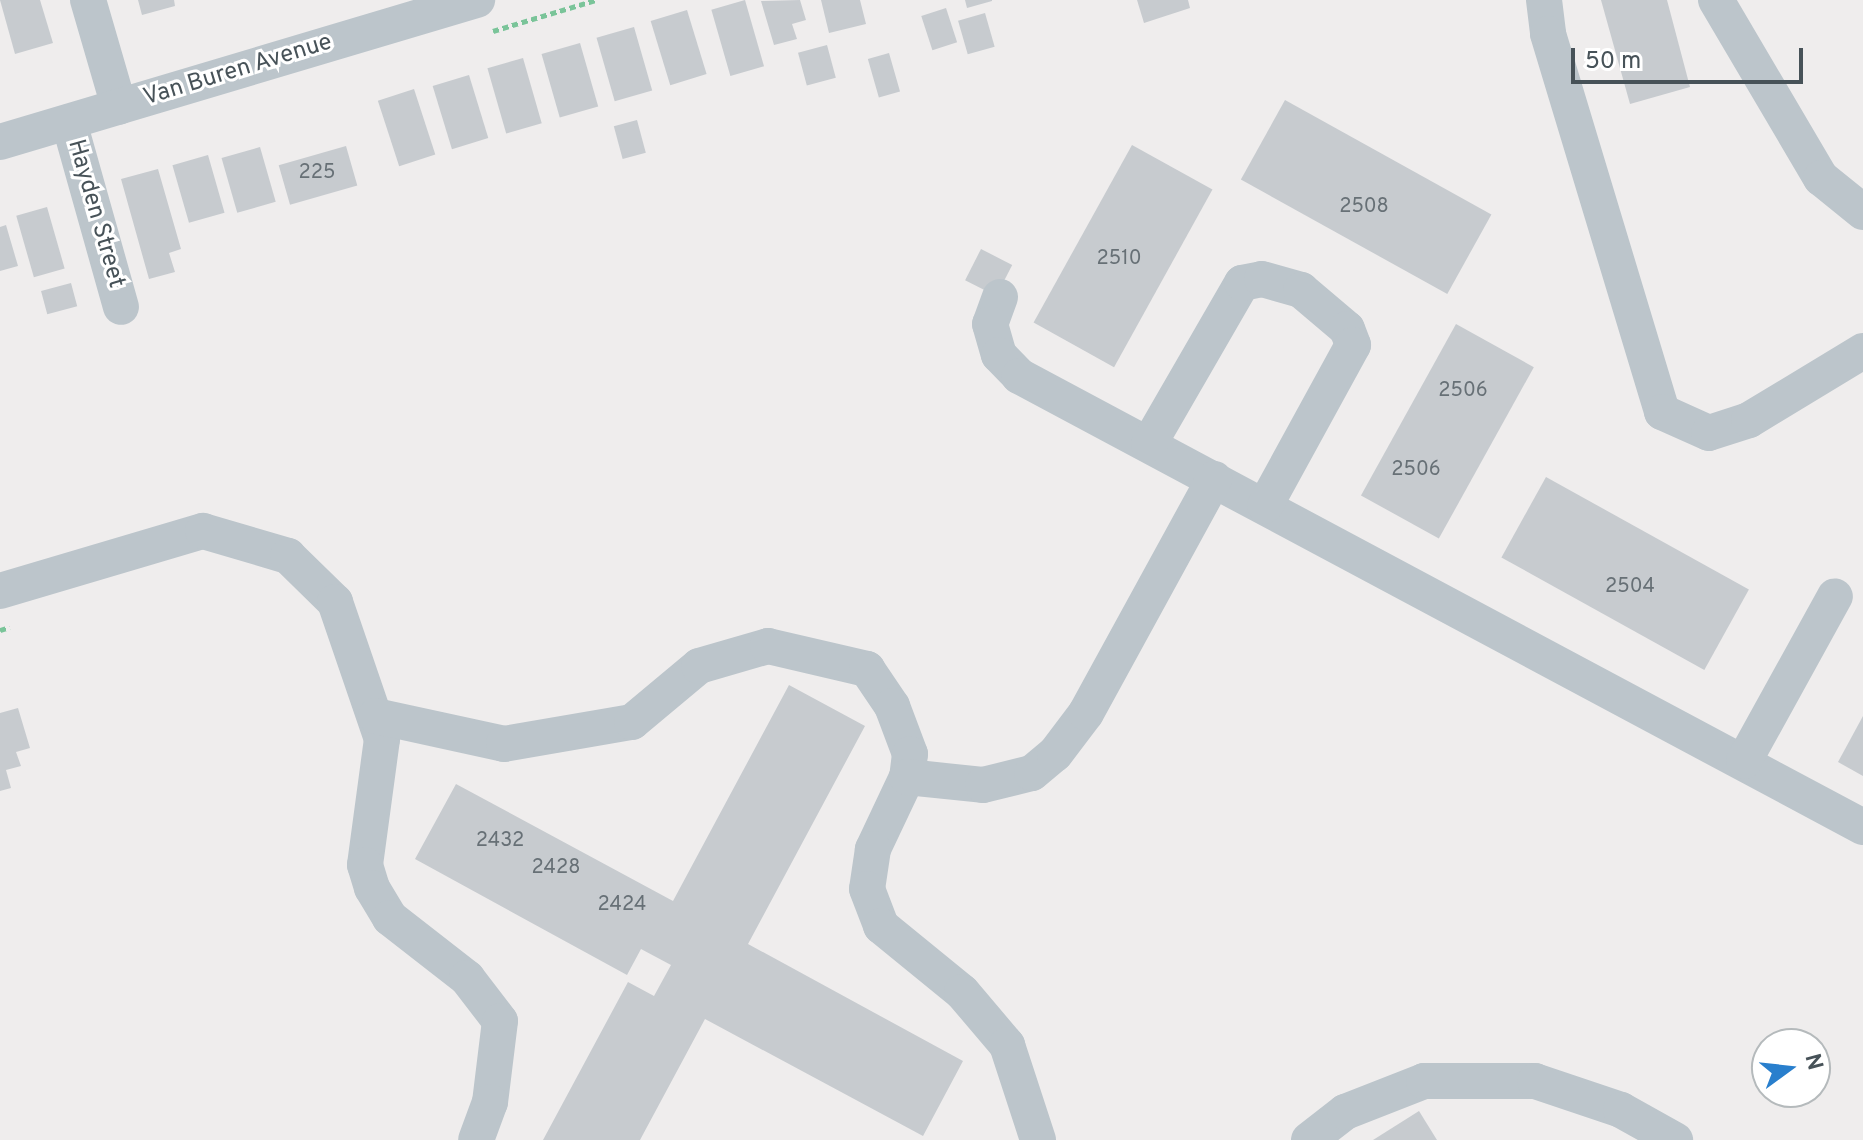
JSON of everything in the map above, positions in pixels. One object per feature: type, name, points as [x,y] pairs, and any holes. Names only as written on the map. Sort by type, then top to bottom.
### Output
[{"type":"street","points":[[88,0],[119,107]]},
{"type":"street","points":[[1544,0],[1548,34],[1662,412],[1709,433],[1749,420],[1863,351]]},
{"type":"street","points":[[1716,0],[1821,178],[1863,212]]},
{"type":"street","name":"Van Buren Avenue","points":[[0,142],[119,107],[479,17]]},
{"type":"street","name":"Hayden Street","points":[[69,122],[121,307]]},
{"type":"street","points":[[1149,444],[1242,283],[1262,279],[1301,290],[1347,329],[1353,345],[1265,506]]},
{"type":"street","points":[[1000,297],[990,324],[999,355],[1019,376],[1863,827]]},
{"type":"street","points":[[907,777],[1011,780],[1055,754],[1086,713],[1214,479]]},
{"type":"street","points":[[0,591],[203,531],[288,556],[349,625],[376,716],[382,757],[365,865],[372,888],[390,918],[467,978],[500,1021],[490,1102],[476,1140]]},
{"type":"street","points":[[1744,761],[1835,596]]},
{"type":"street","points":[[376,716],[504,744],[553,739],[632,722],[699,666],[768,646],[867,669],[892,706],[910,754],[907,777],[873,849],[867,889],[881,926],[962,992],[1007,1045],[1038,1140]]},
{"type":"street","points":[[1309,1140],[1345,1112],[1424,1081],[1535,1081],[1621,1110],[1675,1140]]},
{"type":"path","points":[[479,17],[596,0]]},
{"type":"path","points":[[0,630],[10,627]]},
{"type":"building","points":[[0,0],[40,0],[53,43],[15,54]]},
{"type":"building","points":[[138,0],[174,0],[175,6],[142,15]]},
{"type":"building","points":[[745,0],[764,66],[730,76],[711,10]]},
{"type":"building","points":[[800,0],[806,20],[792,24],[797,39],[774,45],[761,1]]},
{"type":"building","points":[[821,0],[860,0],[866,24],[829,33]]},
{"type":"building","points":[[965,0],[992,0],[992,1],[967,8]]},
{"type":"building","points":[[1137,0],[1188,0],[1190,8],[1144,23]]},
{"type":"building","points":[[1601,0],[1667,0],[1690,87],[1630,104]]},
{"type":"building","points":[[946,8],[957,42],[932,50],[921,16]]},
{"type":"building","points":[[687,10],[707,74],[670,85],[651,21]]},
{"type":"building","points":[[985,13],[995,47],[968,54],[958,21]]},
{"type":"building","points":[[634,27],[652,90],[615,101],[597,38]]},
{"type":"building","points":[[580,43],[598,106],[560,117],[542,54]]},
{"type":"building","points":[[827,45],[836,78],[807,86],[798,53]]},
{"type":"building","points":[[889,53],[900,91],[879,98],[868,59]]},
{"type":"building","points":[[523,58],[542,123],[506,134],[487,68]]},
{"type":"building","points":[[469,75],[488,138],[452,149],[433,86]]},
{"type":"building","points":[[414,89],[435,155],[399,166],[378,101]]},
{"type":"building","points":[[1285,100],[1491,214],[1447,294],[1241,180]]},
{"type":"building","points":[[637,120],[646,153],[623,159],[614,126]]},
{"type":"building","points":[[1132,145],[1212,190],[1114,367],[1034,323]]},
{"type":"building","points":[[346,146],[357,185],[290,205],[279,165]]},
{"type":"building","points":[[260,147],[276,202],[237,213],[222,158]]},
{"type":"building","points":[[208,155],[225,213],[189,223],[172,165]]},
{"type":"building","points":[[158,169],[181,249],[169,253],[175,272],[149,279],[121,179]]},
{"type":"building","points":[[47,207],[65,269],[34,277],[16,216]]},
{"type":"building","points":[[6,225],[18,266],[0,271],[0,227]]},
{"type":"building","points":[[981,249],[1012,265],[996,296],[965,280]]},
{"type":"building","points":[[71,283],[77,306],[47,314],[41,291]]},
{"type":"building","points":[[1456,324],[1534,367],[1439,539],[1361,495]]},
{"type":"building","points":[[1546,477],[1749,589],[1704,670],[1501,557]]},
{"type":"building","points":[[789,685],[865,726],[748,944],[963,1061],[923,1136],[705,1019],[640,1140],[543,1140],[628,982],[654,996],[671,965],[641,949],[627,975],[415,859],[456,784],[673,901]]},
{"type":"building","points":[[18,708],[30,748],[16,752],[21,766],[6,770],[11,788],[0,791],[0,713]]},
{"type":"building","points":[[1863,716],[1863,776],[1838,762]]},
{"type":"building","points":[[1419,1111],[1437,1140],[1373,1140]]}]
